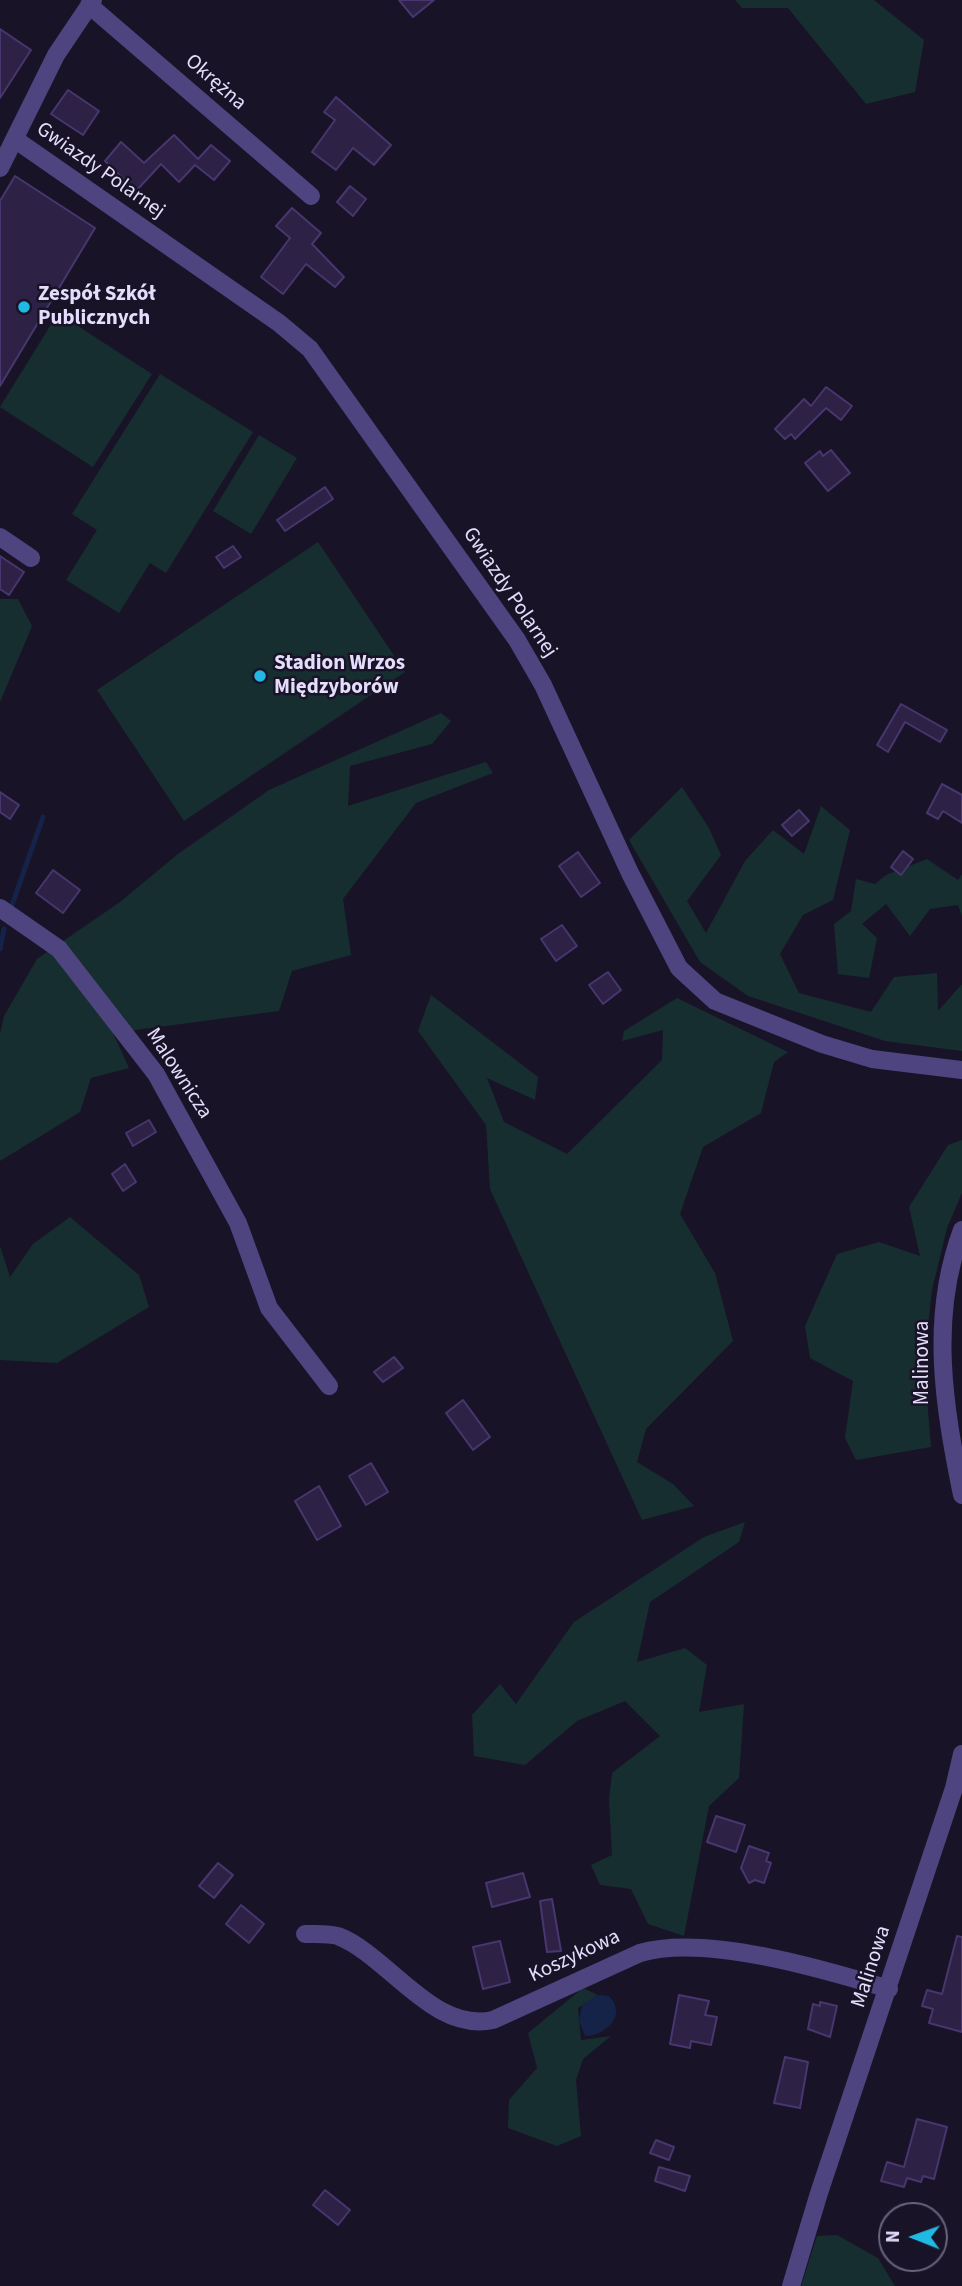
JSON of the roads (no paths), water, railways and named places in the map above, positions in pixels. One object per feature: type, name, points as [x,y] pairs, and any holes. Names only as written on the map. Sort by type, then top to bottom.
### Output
[{"type":"street","name":"Okrężna","points":[[0,168],[56,55],[91,2],[311,196]]},
{"type":"street","name":"Gwiazdy Polarnej","points":[[16,140],[279,323],[310,349],[517,640],[543,685],[630,873],[679,968],[715,1000],[822,1044],[872,1059],[962,1070]]},
{"type":"street","points":[[0,537],[31,558]]},
{"type":"street","name":"Malownicza","points":[[0,908],[59,949],[156,1074],[238,1223],[267,1303],[329,1386]]},
{"type":"street","name":"Malinowa","points":[[962,1230],[949,1283],[941,1353],[944,1405],[962,1495]]},
{"type":"street","name":"Malinowa","points":[[791,2286],[819,2193],[954,1788],[962,1754]]},
{"type":"street","name":"Koszykowa","points":[[305,1934],[337,1936],[440,2010],[478,2023],[493,2020],[639,1953],[663,1946],[723,1951],[800,1965],[889,1989]]},
{"type":"water","points":[[598,1995],[609,1996],[616,2010],[615,2017],[612,2023],[600,2032],[585,2036],[579,2021],[582,2005]]},
{"type":"waterway","points":[[12,905],[43,817]]},
{"type":"waterway","points":[[0,949],[4,929]]},
{"type":"place","name":"Zespół Szkół Publicznych","points":[[24,307]]},
{"type":"place","name":"Stadion Wrzos Międzyborów","points":[[260,676]]}]
